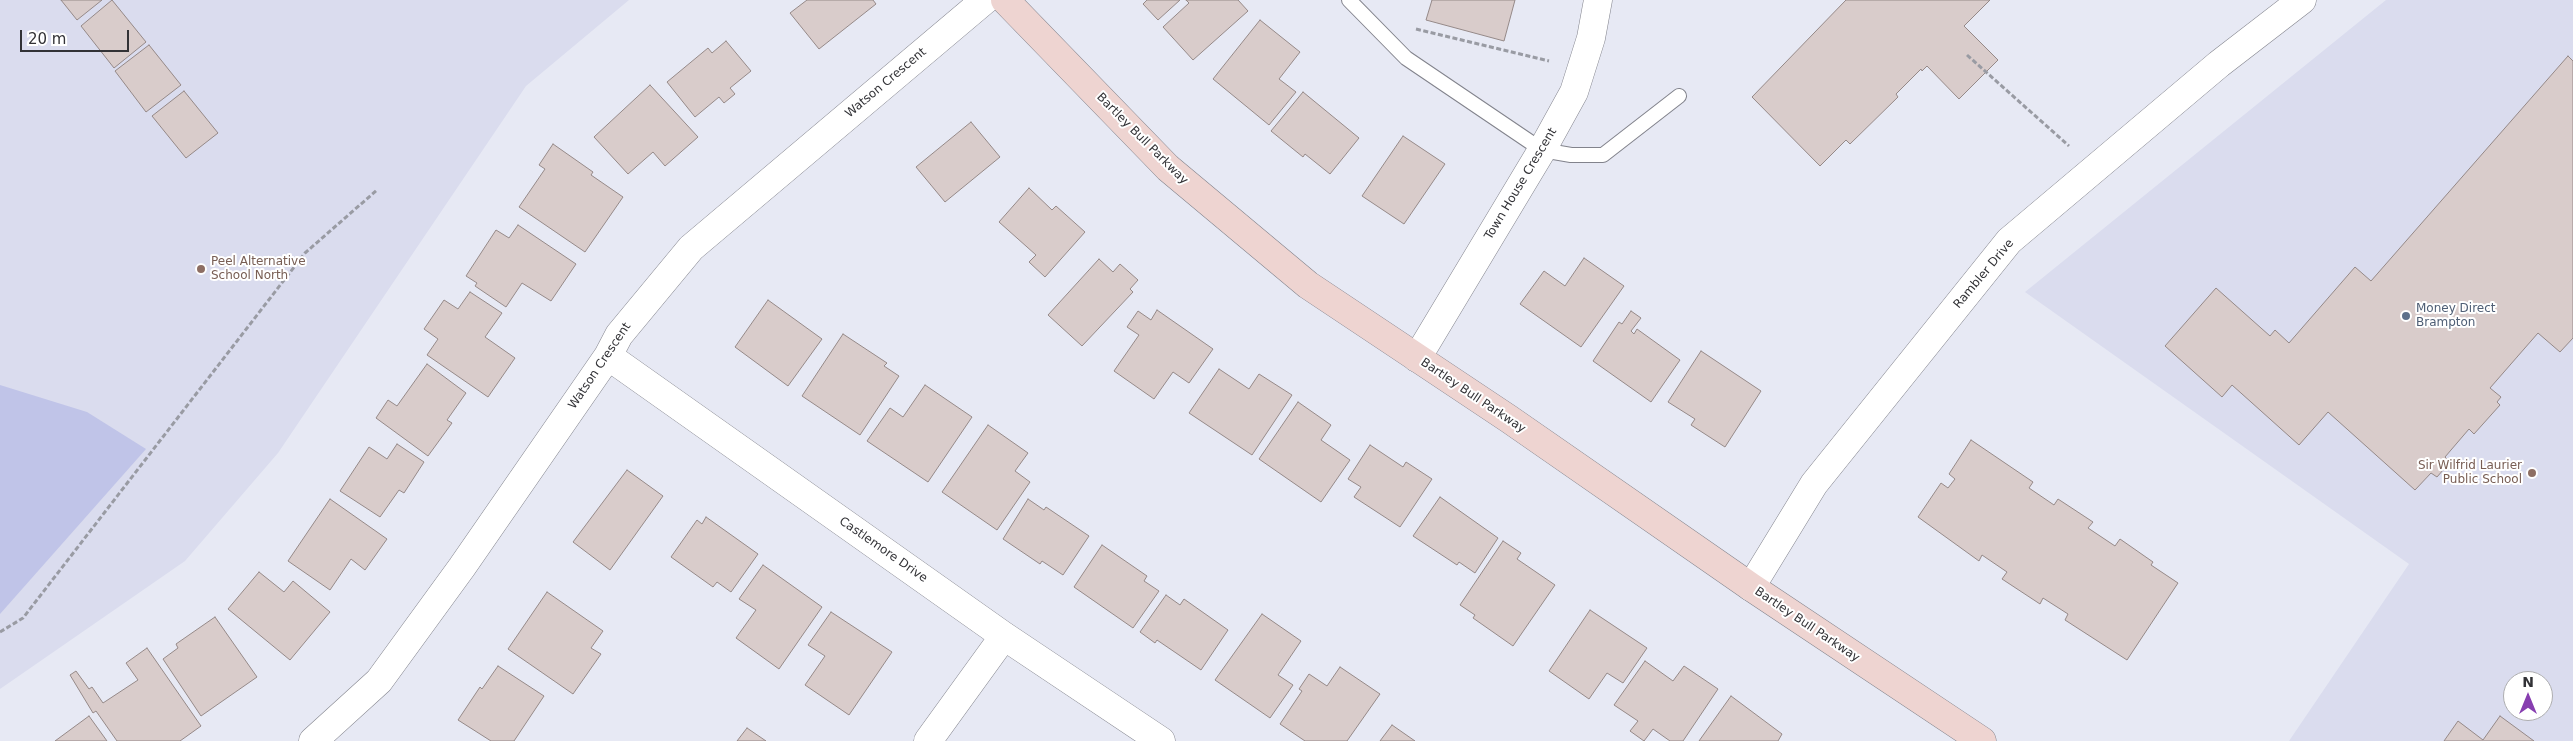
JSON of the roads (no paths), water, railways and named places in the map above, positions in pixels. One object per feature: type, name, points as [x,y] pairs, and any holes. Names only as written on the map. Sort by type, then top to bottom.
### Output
[{"type":"street","name":"Watson Crescent","points":[[313,741],[379,681],[462,567],[608,356],[619,335],[692,248],[985,0]]},
{"type":"street","name":"Bartley Bull Parkway","points":[[1005,0],[1168,168],[1308,285],[1751,587],[1982,741]]},
{"type":"street","name":"Town House Crescent","points":[[1417,358],[1542,150],[1574,92],[1591,38],[1598,0]]},
{"type":"street","name":"Rambler Drive","points":[[1751,587],[1814,484],[2009,241],[2291,3]]},
{"type":"street","name":"Castlemore Drive","points":[[608,356],[1004,636],[1161,741]]},
{"type":"street","points":[[928,741],[1004,636]]},
{"type":"lane","points":[[1349,0],[1406,58],[1542,150],[1570,155],[1603,155],[1679,96]]},
{"type":"place","name":"Peel Alternative School North","points":[[201,269]]},
{"type":"place","name":"Money Direct Brampton","points":[[2406,316]]},
{"type":"place","name":"Sir Wilfrid Laurier Public School","points":[[2532,473]]}]
